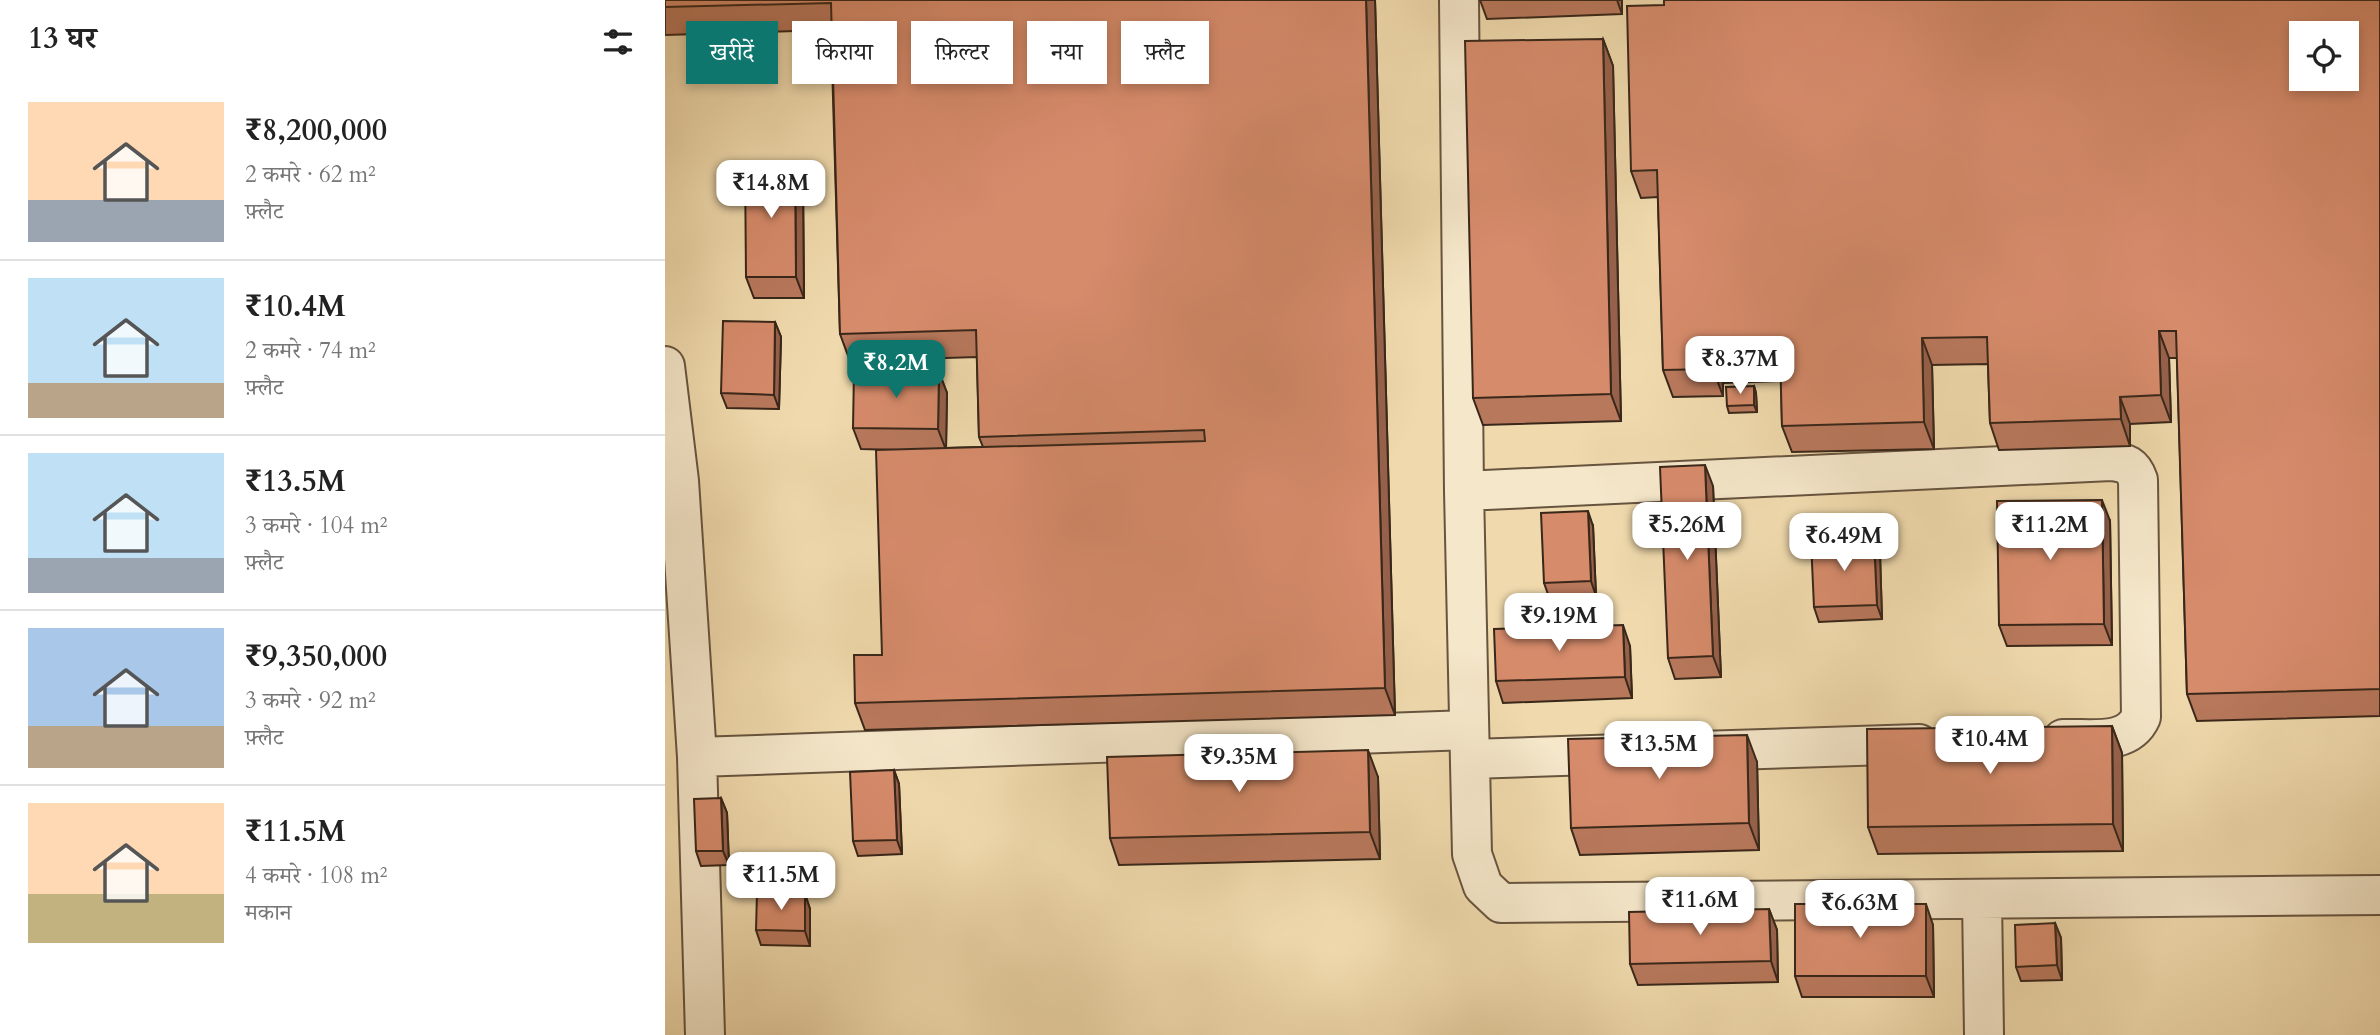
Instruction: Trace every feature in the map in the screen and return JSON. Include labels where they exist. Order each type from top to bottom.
[{"type":"lane","points":[[1459,0],[1469,744],[1472,854],[1483,886],[1501,903],[2380,895]]},
{"type":"lane","points":[[665,366],[680,481],[697,757],[705,1035]]},
{"type":"lane","points":[[1464,491],[2111,461],[2125,463],[2134,469],[2138,480],[2141,717],[2129,734],[2117,737],[2034,740]]},
{"type":"lane","points":[[697,757],[1469,744],[1952,743]]},
{"type":"lane","points":[[1982,900],[1984,1035]]},
{"type":"building","points":[[665,0],[1366,0],[1385,688],[855,703],[854,655],[882,655],[876,450],[1205,441],[1204,430],[979,437],[976,330],[840,334],[833,84],[897,84],[897,21],[831,21],[831,3],[665,7]]},
{"type":"building","points":[[1664,0],[2380,0],[2380,689],[2187,694],[2176,331],[2159,331],[2161,395],[2120,397],[2121,419],[1990,423],[1987,337],[1922,338],[1924,422],[1782,426],[1780,354],[1713,356],[1713,369],[1663,370],[1657,170],[1631,171],[1627,6],[1664,5]]},
{"type":"building","points":[[1603,39],[1611,394],[1473,398],[1465,41]]},
{"type":"building","points":[[745,162],[795,162],[796,277],[746,277]]},
{"type":"building","points":[[723,321],[775,322],[774,395],[721,393]]},
{"type":"building","points":[[854,371],[939,372],[938,429],[853,428]]},
{"type":"building","points":[[1754,386],[1754,405],[1727,406],[1726,387]]},
{"type":"building","points":[[1705,465],[1713,656],[1668,658],[1660,467]]},
{"type":"building","points":[[2102,500],[2104,624],[1999,625],[1997,501]]},
{"type":"building","points":[[1588,511],[1591,581],[1544,583],[1541,513]]},
{"type":"building","points":[[1874,539],[1877,605],[1814,607],[1811,541]]},
{"type":"building","points":[[1623,625],[1625,677],[1496,681],[1494,629]]},
{"type":"building","points":[[2112,726],[2113,824],[1868,827],[1867,729]]},
{"type":"building","points":[[1747,735],[1749,823],[1571,828],[1568,739]]},
{"type":"building","points":[[1368,750],[1370,832],[1110,838],[1107,757]]},
{"type":"building","points":[[894,770],[897,840],[853,841],[850,772]]},
{"type":"building","points":[[721,798],[723,851],[696,851],[694,799]]},
{"type":"building","points":[[757,893],[805,894],[805,931],[756,930]]},
{"type":"building","points":[[1795,904],[1926,904],[1926,976],[1795,976]]},
{"type":"building","points":[[1769,909],[1771,961],[1630,964],[1629,912]]},
{"type":"building","points":[[2055,923],[2057,965],[2016,967],[2015,925]]}]
